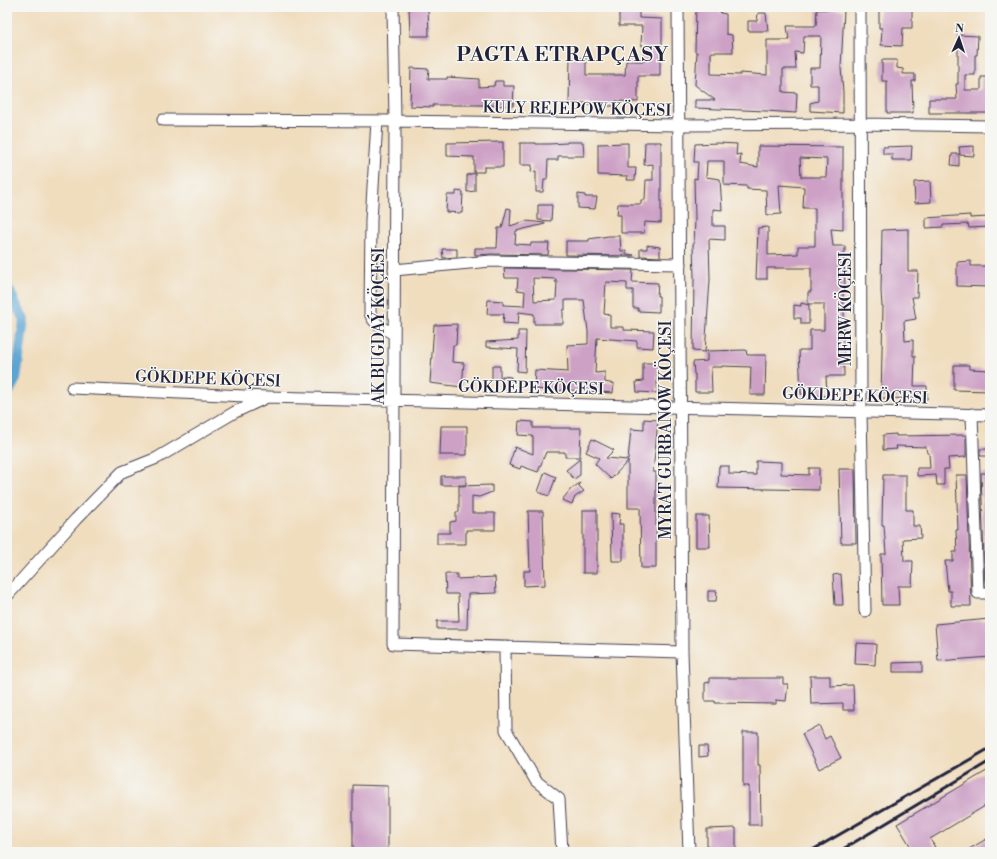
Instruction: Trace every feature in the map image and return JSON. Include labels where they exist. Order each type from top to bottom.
[{"type":"street","name":"AK BUGDAÝ KÖÇESI","points":[[393,7],[395,121],[393,644],[505,647]]},
{"type":"street","name":"MYRAT GURBANOW KÖÇESI","points":[[678,7],[682,652],[689,852]]},
{"type":"street","name":"MERW KÖÇESI","points":[[860,7],[861,412],[865,611]]},
{"type":"street","name":"KULY REJEPOW KÖÇESI","points":[[163,120],[395,121],[679,125],[860,124],[990,126]]},
{"type":"street","points":[[377,121],[371,220],[370,313],[372,320],[378,326],[394,334]]},
{"type":"street","points":[[394,270],[491,261],[680,264]]},
{"type":"street","name":"GÖKDEPE KÖÇESI","points":[[72,388],[267,397],[681,406],[990,415]]},
{"type":"street","points":[[7,596],[76,519],[122,472],[157,458],[235,412],[267,397]]},
{"type":"street","points":[[972,414],[978,593],[990,593]]},
{"type":"street","points":[[562,852],[559,799],[536,781],[506,730],[505,647],[682,652]]},
{"type":"building","points":[[409,7],[428,7],[429,36],[410,36]]},
{"type":"building","points":[[619,7],[639,7],[639,18],[662,19],[660,76],[638,76],[638,102],[616,101],[616,106],[590,106],[590,103],[569,103],[570,58],[586,58],[586,75],[625,75],[626,61],[644,61],[643,45],[641,45],[642,26],[619,26]]},
{"type":"building","points":[[696,7],[717,7],[717,10],[721,10],[720,13],[726,14],[726,34],[732,35],[733,52],[711,52],[711,74],[740,75],[740,73],[767,75],[767,40],[789,40],[787,26],[816,26],[817,9],[844,10],[841,68],[843,113],[810,111],[810,103],[818,101],[818,85],[810,85],[810,68],[820,68],[821,36],[804,36],[803,53],[795,52],[796,69],[783,69],[783,92],[797,93],[796,113],[695,108],[695,100],[715,100],[695,85],[697,52],[695,52]]},
{"type":"building","points":[[879,7],[912,7],[912,28],[903,28],[902,46],[881,45],[882,28],[879,28]]},
{"type":"building","points":[[758,13],[766,13],[768,31],[748,31],[748,21],[757,21]]},
{"type":"building","points":[[958,35],[978,36],[977,55],[975,55],[975,75],[965,75],[965,90],[981,90],[981,77],[990,77],[990,113],[929,113],[929,99],[957,99],[956,84],[958,84]]},
{"type":"building","points":[[882,60],[897,60],[897,68],[903,69],[903,74],[915,74],[915,81],[912,81],[913,113],[887,113],[887,81],[882,81]]},
{"type":"building","points":[[411,68],[429,69],[428,79],[447,79],[447,77],[479,79],[479,87],[494,86],[495,81],[503,81],[503,86],[514,86],[513,106],[410,106]]},
{"type":"building","points":[[503,142],[503,167],[484,167],[484,172],[474,172],[474,157],[447,156],[447,143]]},
{"type":"building","points":[[583,142],[584,156],[558,156],[558,160],[548,160],[547,180],[544,180],[543,192],[536,192],[536,171],[531,172],[532,165],[520,165],[520,143],[549,144]]},
{"type":"building","points":[[645,142],[661,142],[661,223],[645,222],[644,233],[621,233],[621,215],[617,215],[618,204],[641,204],[641,200],[645,200],[646,180],[653,180],[653,164],[644,165]]},
{"type":"building","points":[[628,143],[628,168],[636,168],[635,180],[627,180],[628,176],[598,175],[598,144]]},
{"type":"building","points":[[695,144],[737,144],[736,155],[741,154],[740,164],[758,167],[758,146],[843,147],[843,230],[831,229],[833,246],[845,246],[845,287],[843,287],[844,376],[826,376],[827,396],[801,394],[799,350],[810,350],[810,330],[824,330],[824,304],[808,304],[808,292],[811,292],[811,268],[767,268],[767,279],[756,279],[758,228],[768,227],[768,255],[798,254],[798,246],[815,246],[815,208],[803,208],[804,187],[779,185],[781,214],[767,215],[766,190],[747,189],[747,186],[724,185],[724,161],[707,161],[706,177],[720,179],[722,210],[713,209],[713,226],[725,226],[725,240],[709,239],[710,280],[705,352],[693,351],[693,244],[695,219],[694,178],[697,179],[698,162],[694,162]],"holes":[[[800,158],[827,159],[826,177],[801,177]]]},
{"type":"building","points":[[912,146],[911,160],[892,160],[892,154],[883,154],[883,147]]},
{"type":"building","points":[[974,146],[974,156],[960,155],[959,147]]},
{"type":"building","points":[[952,154],[959,154],[959,166],[951,165]]},
{"type":"building","points":[[475,173],[475,191],[467,192],[467,175]]},
{"type":"building","points":[[930,181],[931,202],[915,203],[914,182]]},
{"type":"building","points":[[456,191],[463,192],[462,213],[446,212],[447,195],[456,195]]},
{"type":"building","points":[[578,194],[585,195],[585,197],[597,197],[595,209],[578,208]]},
{"type":"building","points":[[538,205],[552,205],[551,221],[538,220]]},
{"type":"building","points":[[507,208],[511,209],[510,226],[526,221],[545,223],[516,231],[515,244],[531,245],[531,243],[549,243],[548,255],[475,255],[475,248],[497,248],[498,228],[502,228]]},
{"type":"building","points":[[970,215],[970,218],[989,217],[989,227],[969,228],[968,224],[943,225],[943,227],[926,228],[926,218]]},
{"type":"building","points":[[908,229],[908,271],[918,271],[917,297],[912,297],[916,319],[904,321],[905,341],[913,340],[913,356],[915,356],[914,386],[927,386],[927,399],[881,398],[883,306],[881,291],[882,230]]},
{"type":"building","points":[[620,236],[621,251],[626,251],[626,254],[634,255],[566,255],[566,241],[589,241],[589,239]]},
{"type":"building","points":[[647,245],[660,247],[660,257],[640,256],[640,249],[647,249]]},
{"type":"building","points":[[442,249],[457,249],[457,257],[443,258]]},
{"type":"building","points":[[971,261],[971,266],[990,266],[990,287],[957,286],[957,262]]},
{"type":"building","points":[[504,268],[633,270],[632,282],[658,283],[657,296],[659,296],[659,312],[638,311],[638,308],[633,308],[633,290],[627,290],[627,283],[606,282],[604,314],[610,315],[610,327],[624,327],[624,330],[654,331],[653,348],[637,347],[637,341],[597,338],[595,373],[605,372],[605,382],[614,384],[613,393],[534,389],[535,370],[568,372],[567,345],[588,344],[584,300],[565,300],[563,324],[534,324],[534,314],[519,312],[518,324],[503,323],[504,314],[487,314],[488,300],[503,301],[503,305],[524,306],[525,291],[517,290],[518,278],[505,278]],"holes":[[[533,278],[556,279],[556,300],[534,301]]]},
{"type":"building","points":[[801,303],[809,305],[809,324],[801,324],[801,318],[794,318],[794,305],[801,306]]},
{"type":"building","points":[[457,324],[456,345],[453,345],[452,362],[464,363],[462,387],[430,383],[434,325]]},
{"type":"building","points":[[518,331],[526,331],[525,372],[517,371],[518,349],[486,347],[486,342],[518,340]]},
{"type":"building","points":[[746,350],[747,355],[766,355],[765,395],[750,395],[751,367],[711,367],[712,392],[695,392],[693,362],[707,361],[707,351]]},
{"type":"building","points":[[643,363],[657,363],[657,393],[637,392],[636,382],[643,381]]},
{"type":"building","points":[[954,365],[969,365],[969,369],[990,370],[990,391],[954,390]]},
{"type":"building","points":[[492,366],[500,366],[500,379],[492,379]]},
{"type":"building","points":[[502,376],[511,377],[511,389],[501,389]]},
{"type":"building","points":[[644,419],[658,420],[653,472],[656,472],[656,568],[641,568],[640,508],[628,508],[628,461],[611,479],[595,464],[599,458],[586,452],[592,439],[614,450],[606,458],[628,460],[631,429],[644,430]]},
{"type":"building","points":[[519,421],[533,422],[533,428],[581,428],[580,457],[565,457],[565,452],[546,452],[538,472],[521,466],[520,469],[509,465],[515,447],[533,454],[533,436],[518,435]]},
{"type":"building","points":[[441,426],[467,426],[467,455],[440,455]]},
{"type":"building","points":[[896,434],[896,436],[966,435],[966,457],[948,458],[949,469],[944,469],[944,485],[937,485],[936,475],[917,476],[917,468],[930,468],[929,453],[927,453],[926,447],[896,446],[897,449],[883,450],[883,435]]},
{"type":"building","points":[[980,449],[990,449],[990,456],[980,456]]},
{"type":"building","points":[[580,459],[580,475],[574,479],[566,470]]},
{"type":"building","points":[[756,461],[781,462],[781,474],[809,475],[809,468],[819,468],[819,490],[718,488],[719,466],[729,466],[729,474],[756,475]]},
{"type":"building","points":[[839,469],[855,469],[856,543],[841,543]]},
{"type":"building","points":[[545,472],[556,477],[549,496],[538,492]]},
{"type":"building","points":[[981,473],[990,473],[990,586],[985,586]]},
{"type":"building","points":[[883,475],[906,475],[906,510],[913,510],[913,526],[920,526],[921,538],[903,539],[904,561],[913,561],[912,586],[898,586],[899,605],[882,605],[881,554],[886,554],[884,525],[882,525]]},
{"type":"building","points":[[956,475],[967,475],[971,606],[951,606],[951,591],[948,591],[945,561],[953,561],[953,552],[957,552],[956,530],[958,530]]},
{"type":"building","points":[[441,476],[466,476],[466,485],[441,485]]},
{"type":"building","points":[[580,483],[579,486],[584,491],[575,497],[572,504],[562,500],[571,489]]},
{"type":"building","points":[[492,485],[492,492],[479,497],[472,496],[472,513],[495,513],[495,530],[466,530],[466,544],[437,544],[437,533],[450,533],[450,522],[456,521],[456,512],[459,512],[459,486]]},
{"type":"building","points":[[583,510],[597,510],[597,573],[583,573]]},
{"type":"building","points":[[528,511],[543,511],[545,585],[524,586],[524,571],[530,571]]},
{"type":"building","points":[[611,513],[620,514],[619,524],[623,524],[623,561],[612,561]]},
{"type":"building","points":[[696,516],[709,516],[710,547],[696,547]]},
{"type":"building","points":[[445,574],[457,574],[457,579],[495,577],[496,593],[468,594],[467,629],[437,629],[437,621],[459,621],[458,594],[446,594]]},
{"type":"building","points":[[841,574],[843,605],[835,605],[833,575]]},
{"type":"building","points":[[708,591],[717,591],[716,601],[708,601]]},
{"type":"building","points":[[990,619],[990,657],[938,661],[935,624]]},
{"type":"building","points":[[856,643],[876,644],[875,665],[855,664]]},
{"type":"building","points":[[922,662],[922,672],[893,672],[893,663]]},
{"type":"building","points":[[810,676],[830,676],[830,686],[853,685],[854,710],[843,710],[843,703],[811,704]]},
{"type":"building","points":[[710,678],[783,678],[783,684],[788,684],[786,701],[776,700],[776,704],[715,703],[715,701],[705,701],[705,683],[710,682]]},
{"type":"building","points":[[819,725],[825,739],[830,736],[841,758],[819,769],[802,734]]},
{"type":"building","points":[[743,732],[758,732],[761,825],[749,825],[749,786],[743,786]]},
{"type":"building","points":[[699,746],[707,746],[708,756],[699,757]]},
{"type":"building","points":[[990,769],[990,803],[930,839],[935,847],[926,852],[914,852],[897,824]]},
{"type":"building","points":[[353,785],[388,786],[388,852],[353,852]]},
{"type":"building","points":[[736,828],[736,852],[707,852],[707,829]]},
{"type":"building","points":[[990,837],[990,852],[964,852]]},
{"type":"waterway","points":[[7,286],[24,320],[16,379],[7,395]]},
{"type":"railway","points":[[809,852],[990,748]]},
{"type":"railway","points":[[838,852],[990,761]]},
{"type":"district","name":"PAGTA ETRAPÇASY","points":[[563,54]]}]
